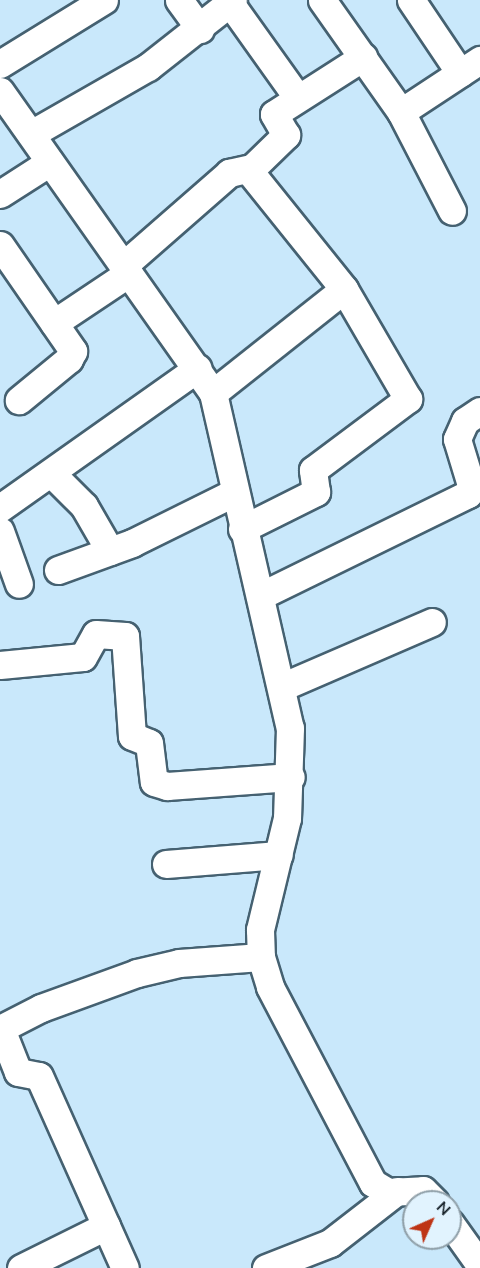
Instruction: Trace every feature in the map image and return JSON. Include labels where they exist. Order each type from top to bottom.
[{"type":"street","points":[[0,64],[104,0]]},
{"type":"street","points":[[179,0],[200,29]]},
{"type":"street","points":[[322,0],[401,112],[452,211]]},
{"type":"street","points":[[401,112],[470,67],[411,0]]},
{"type":"street","points":[[31,134],[148,67],[200,29],[231,1],[297,97]]},
{"type":"street","points":[[54,323],[127,269],[229,173],[251,168],[284,139],[274,114],[297,97],[363,57]]},
{"type":"street","points":[[0,91],[198,368],[213,393],[233,493],[284,686],[291,777],[279,855],[260,930],[261,957],[270,987],[373,1184],[388,1192],[402,1191]]},
{"type":"street","points":[[0,194],[51,162]]},
{"type":"street","points":[[242,530],[316,492],[313,470],[408,399],[344,289],[250,174],[251,168]]},
{"type":"street","points":[[0,245],[54,323],[72,355],[19,400]]},
{"type":"street","points":[[213,393],[344,289]]},
{"type":"street","points":[[0,508],[52,474],[198,368]]},
{"type":"street","points":[[260,596],[468,494],[471,485],[457,439],[465,421],[480,411]]},
{"type":"street","points":[[52,474],[84,506],[110,551]]},
{"type":"street","points":[[58,570],[110,551],[233,493]]},
{"type":"street","points":[[0,531],[19,584]]},
{"type":"street","points":[[284,686],[432,622]]},
{"type":"street","points":[[0,665],[83,657],[96,634],[125,636],[132,736],[149,743],[154,782],[166,786],[291,777]]},
{"type":"street","points":[[166,864],[279,855]]},
{"type":"street","points":[[125,1268],[39,1076],[9,1077],[1,1029],[41,1008],[137,973],[178,963],[261,957]]},
{"type":"street","points":[[266,1268],[330,1243],[397,1191]]},
{"type":"street","points":[[21,1268],[106,1226]]},
{"type":"street","points":[[465,1233],[480,1265]]}]
